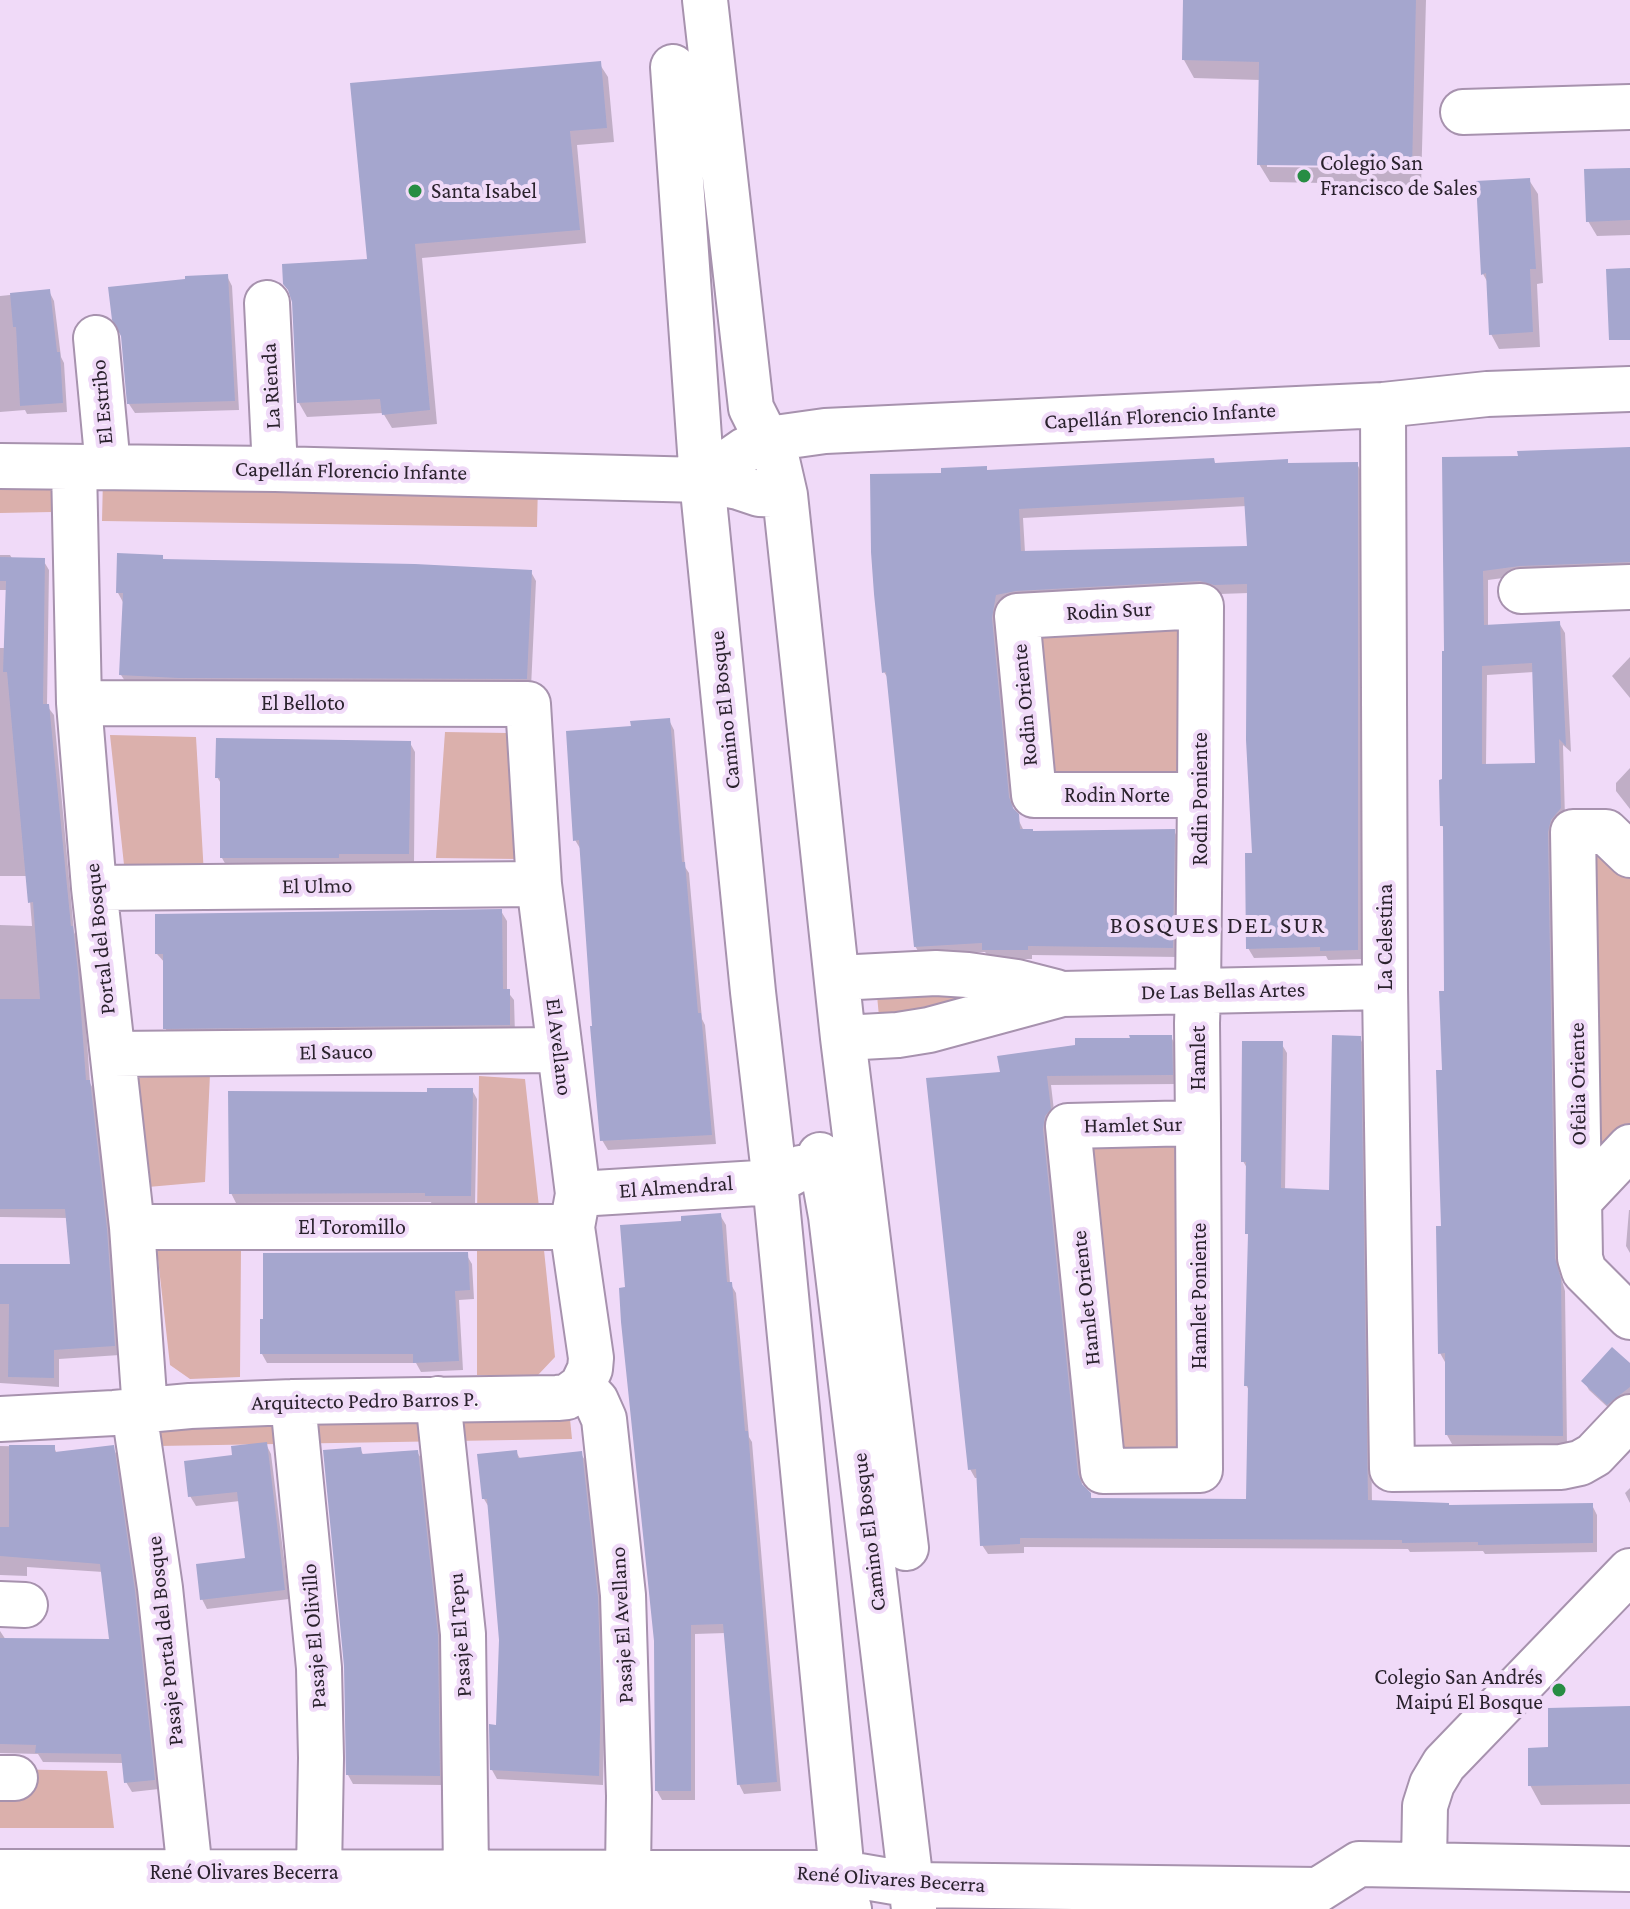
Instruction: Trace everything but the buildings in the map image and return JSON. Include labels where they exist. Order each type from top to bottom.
[{"type":"street","name":"Camino El Bosque","points":[[705,0],[751,408],[777,460],[785,495],[843,1038],[906,1548]]},
{"type":"street","name":"Camino El Bosque","points":[[673,67],[702,480],[846,1891]]},
{"type":"street","points":[[1463,112],[1630,107]]},
{"type":"street","name":"Camino El Bosque","points":[[685,237],[722,159]]},
{"type":"street","name":"La Rienda","points":[[267,303],[275,469]]},
{"type":"street","name":"El Estribo","points":[[91,467],[96,338]]},
{"type":"street","name":"Capellán Florencio Infante","points":[[702,480],[745,450],[768,439],[825,431],[1383,405],[1487,394],[1630,389]]},
{"type":"street","name":"La Celestina","points":[[1383,405],[1385,987],[1392,1469],[1561,1467],[1580,1463],[1594,1455],[1630,1417]]},
{"type":"street","name":"Capellán Florencio Infante","points":[[0,466],[275,469],[702,480],[729,484],[759,494],[785,495]]},
{"type":"street","name":"Portal del Bosque","points":[[91,467],[79,703],[94,888],[132,1227],[139,1411]]},
{"type":"street","points":[[1521,591],[1623,594]]},
{"type":"street","name":"Rodin Sur","points":[[1017,616],[1201,606]]},
{"type":"street","name":"Rodin Poniente","points":[[1198,993],[1201,606]]},
{"type":"street","name":"Rodin Oriente","points":[[1017,616],[1034,795]]},
{"type":"street","name":"El Belloto","points":[[79,703],[528,704]]},
{"type":"street","name":"El Avellano","points":[[528,704],[539,884],[560,1050],[591,1358],[588,1377],[582,1386]]},
{"type":"street","name":"Rodin Norte","points":[[1034,795],[1200,795]]},
{"type":"street","name":"Ofelia Oriente","points":[[1630,855],[1606,832],[1573,832],[1581,1199],[1579,1248],[1584,1271],[1630,1317]]},
{"type":"street","name":"El Ulmo","points":[[94,888],[539,884]]},
{"type":"street","name":"De Las Bellas Artes","points":[[837,978],[936,973],[968,975],[1017,982],[1062,994]]},
{"type":"street","name":"De Las Bellas Artes","points":[[843,1038],[929,1030],[1062,994],[1385,987]]},
{"type":"street","name":"Hamlet","points":[[1198,993],[1198,1123]]},
{"type":"street","name":"Camino El Bosque","points":[[843,1038],[828,1047],[822,1063],[824,1132],[820,1155],[831,1216],[913,1897]]},
{"type":"street","name":"El Sauco","points":[[113,1054],[560,1050]]},
{"type":"street","name":"Hamlet Sur","points":[[1068,1126],[1198,1123]]},
{"type":"street","name":"Hamlet Poniente","points":[[1103,1471],[1200,1470],[1198,1123]]},
{"type":"street","name":"Hamlet Oriente","points":[[1068,1126],[1103,1471]]},
{"type":"street","points":[[1581,1199],[1630,1147]]},
{"type":"street","points":[[775,1182],[820,1155]]},
{"type":"street","name":"El Almendral","points":[[575,1211],[775,1182]]},
{"type":"street","name":"El Toromillo","points":[[132,1227],[575,1211]]},
{"type":"street","name":"Arquitecto Pedro Barros P.","points":[[0,1419],[293,1402],[557,1398],[567,1397],[582,1386]]},
{"type":"street","name":"Pasaje El Avellano","points":[[582,1386],[596,1401],[604,1419],[623,1595],[629,1781],[628,1873]]},
{"type":"street","name":"Pasaje El Tepu","points":[[438,1399],[463,1634],[466,1872]]},
{"type":"street","name":"Pasaje El Olivillo","points":[[293,1402],[319,1668],[319,1872]]},
{"type":"street","name":"Pasaje Portal del Bosque","points":[[139,1411],[190,1872]]},
{"type":"street","points":[[1424,1864],[1425,1806],[1432,1784],[1444,1764],[1630,1571]]},
{"type":"street","name":"René Olivares Becerra","points":[[0,1872],[628,1873],[913,1897],[1318,1890],[1359,1864],[1630,1869]]},
{"type":"street","name":"René Olivares Becerra","points":[[0,1909],[835,1905],[846,1891]]},
{"type":"shaded area","points":[[51,474],[52,512],[0,513],[0,475]]},
{"type":"shaded area","points":[[103,478],[538,484],[537,527],[102,521]]},
{"type":"shaded area","points":[[1180,623],[1188,771],[1041,779],[1032,631]]},
{"type":"shaded area","points":[[445,732],[508,733],[518,859],[436,858]]},
{"type":"shaded area","points":[[110,735],[196,737],[204,875],[125,874]]},
{"type":"shaded area","points":[[1593,836],[1630,865],[1630,1124],[1595,1160]]},
{"type":"shaded area","points":[[876,985],[1020,991],[880,1027]]},
{"type":"shaded area","points":[[210,1074],[205,1182],[148,1187],[130,1078]]},
{"type":"shaded area","points":[[479,1076],[525,1079],[540,1216],[477,1215]]},
{"type":"shaded area","points":[[1184,1134],[1184,1454],[1116,1455],[1088,1135]]},
{"type":"shaded area","points":[[241,1249],[240,1377],[190,1379],[170,1365],[157,1250]]},
{"type":"shaded area","points":[[477,1249],[544,1250],[555,1357],[538,1375],[477,1375]]},
{"type":"shaded area","points":[[570,1419],[572,1439],[158,1446],[153,1427]]},
{"type":"shaded area","points":[[0,1769],[107,1771],[114,1828],[0,1828]]},
{"type":"place","name":"Colegio San Francisco de Sales","points":[[1304,176]]},
{"type":"place","name":"Santa Isabel","points":[[415,191]]},
{"type":"place","name":"Colegio San Andrés Maipú El Bosque","points":[[1559,1690]]},
{"type":"district","name":"BOSQUES DEL SUR","points":[[1218,926]]}]
